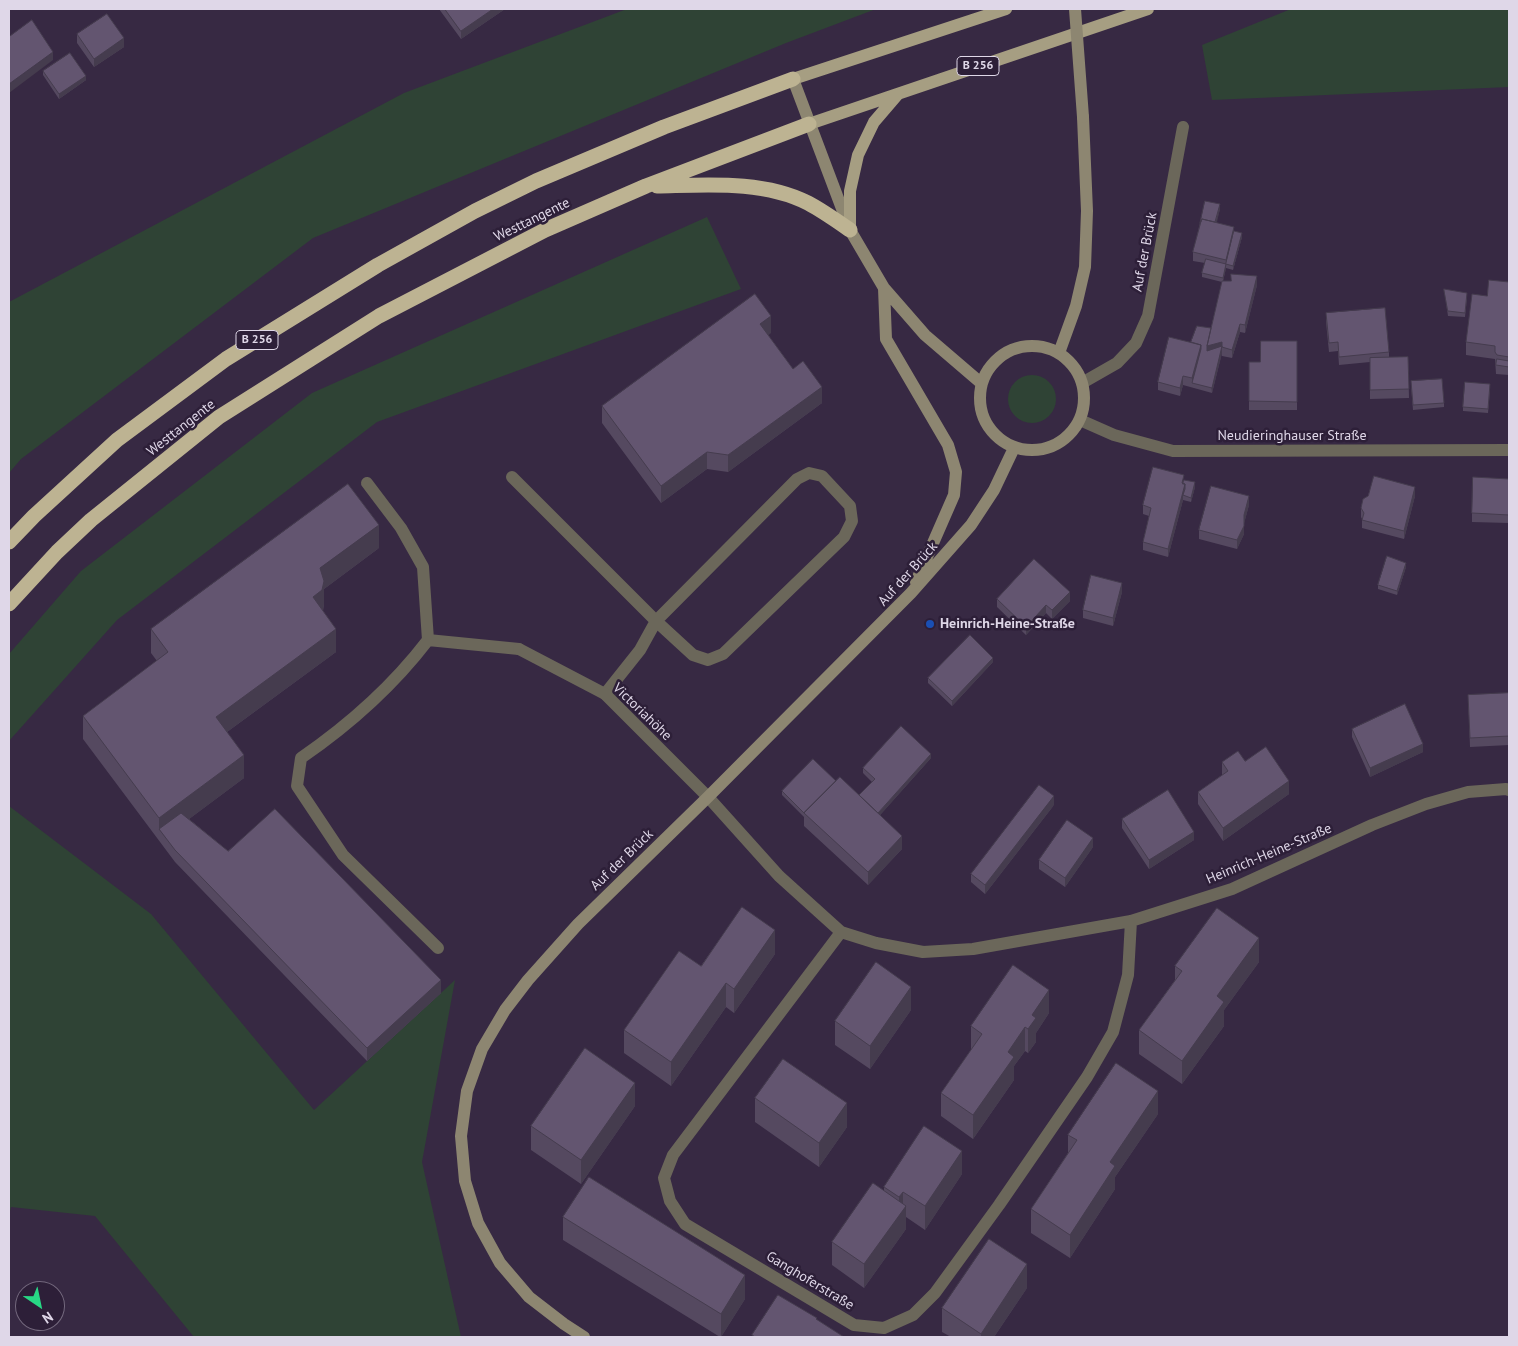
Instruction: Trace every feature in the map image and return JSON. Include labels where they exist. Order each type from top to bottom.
[{"type":"highway","name":"Westtangente","points":[[9,542],[34,516],[118,440],[226,359],[378,265],[475,211],[536,181],[664,127],[793,79]]},
{"type":"highway","name":"Westtangente","points":[[9,604],[57,552],[91,520],[219,417],[379,316],[544,230],[646,186],[809,124]]},
{"type":"highway","name":"B 256","points":[[646,186],[710,185],[768,189],[808,203],[850,230]]},
{"type":"main road","name":"Westtangente","points":[[793,79],[1006,9]]},
{"type":"main road","points":[[1059,353],[1076,306],[1085,267],[1087,211],[1083,117],[1075,9]]},
{"type":"main road","name":"Westtangente","points":[[809,124],[1148,9]]},
{"type":"main road","name":"B 256","points":[[793,79],[850,230],[884,288],[925,334],[981,383]]},
{"type":"main road","points":[[850,230],[850,191],[858,155],[874,122],[898,94]]},
{"type":"main road","name":"B 256","points":[[884,288],[886,339],[948,445],[956,472],[954,495],[911,594]]},
{"type":"main road","points":[[1022,346],[1041,346],[1059,353],[1069,361],[1077,371],[1082,383],[1084,404],[1080,420],[1065,438],[1049,447],[1032,451],[1014,448],[997,438],[984,422],[979,403],[981,383],[990,366],[1004,353],[1022,346]]},
{"type":"main road","name":"Auf der Brück","points":[[584,1337],[529,1297],[500,1263],[478,1224],[465,1181],[461,1136],[467,1092],[482,1049],[505,1010],[528,980],[578,924],[911,594],[971,525],[994,490],[1014,448]]},
{"type":"street","name":"Auf der Brück","points":[[1082,383],[1117,363],[1136,343],[1148,316],[1183,127]]},
{"type":"street","name":"Neudieringhauser Straße","points":[[1080,420],[1114,435],[1173,451],[1509,450]]},
{"type":"street","points":[[512,477],[656,621],[693,655],[708,660],[723,654],[844,537],[852,521],[850,506],[822,476],[809,473],[797,479],[656,621],[640,650],[605,694]]},
{"type":"street","points":[[367,483],[401,528],[423,567],[428,640],[408,666],[369,706],[301,758],[296,786],[343,855],[438,948]]},
{"type":"street","name":"Victoriahöhe","points":[[428,640],[519,649],[605,694],[708,797]]},
{"type":"street","name":"Heinrich-Heine-Straße","points":[[708,797],[779,876],[841,932],[876,943],[923,952],[973,949],[1131,921],[1232,889],[1372,825],[1426,804],[1468,792],[1509,790]]},
{"type":"street","name":"Ganghoferstraße","points":[[841,932],[672,1155],[664,1178],[670,1201],[685,1224],[854,1325],[884,1328],[912,1315],[935,1292],[999,1205],[1087,1077],[1113,1032],[1128,975],[1131,921]]},
{"type":"green space","points":[[627,9],[876,9],[786,43],[313,238],[21,459],[9,473],[9,302],[404,93]]},
{"type":"green space","points":[[1291,9],[1509,9],[1509,87],[1212,100],[1202,45]]},
{"type":"green space","points":[[707,217],[741,289],[377,422],[117,620],[9,741],[9,654],[81,571],[312,393]]},
{"type":"green space","points":[[1032,375],[1041,377],[1049,382],[1054,390],[1056,399],[1054,408],[1049,416],[1041,421],[1032,423],[1023,421],[1015,416],[1010,408],[1008,399],[1010,390],[1015,382],[1023,377]]},
{"type":"green space","points":[[9,806],[151,914],[314,1110],[455,980],[422,1162],[461,1337],[194,1337],[95,1216],[11,1207],[9,1215]]},
{"type":"building","points":[[445,9],[493,9],[461,31]]},
{"type":"building","points":[[107,14],[124,38],[94,59],[77,34]]},
{"type":"building","points":[[32,20],[53,52],[9,84],[9,37]]},
{"type":"building","points":[[70,53],[86,76],[59,94],[43,71]]},
{"type":"building","points":[[1205,201],[1220,204],[1215,222],[1202,219],[1200,223]]},
{"type":"building","points":[[1202,219],[1234,227],[1226,260],[1193,252]]},
{"type":"building","points":[[1234,231],[1242,233],[1233,266],[1226,264]]},
{"type":"building","points":[[1206,259],[1226,264],[1223,278],[1202,273]]},
{"type":"building","points":[[1231,274],[1257,276],[1245,325],[1240,324],[1232,350],[1222,347],[1222,342],[1207,346],[1222,281],[1231,281]]},
{"type":"building","points":[[1489,280],[1509,282],[1509,357],[1497,355],[1495,346],[1466,342],[1472,294],[1487,296]]},
{"type":"building","points":[[1444,289],[1467,293],[1465,313],[1448,311]]},
{"type":"building","points":[[755,294],[771,316],[760,324],[793,369],[803,361],[822,387],[728,455],[707,452],[661,486],[602,406]]},
{"type":"building","points":[[1385,308],[1389,352],[1339,357],[1338,342],[1329,343],[1326,313]]},
{"type":"building","points":[[1197,326],[1211,328],[1207,351],[1222,346],[1212,388],[1192,383],[1201,349],[1201,345],[1191,342]]},
{"type":"building","points":[[1169,337],[1201,345],[1192,378],[1183,376],[1180,388],[1158,382]]},
{"type":"building","points":[[1261,341],[1297,341],[1297,402],[1249,401],[1249,362],[1260,362]]},
{"type":"building","points":[[1408,357],[1409,389],[1370,390],[1370,358]]},
{"type":"building","points":[[1497,359],[1509,361],[1509,367],[1496,365]]},
{"type":"building","points":[[1442,379],[1444,403],[1413,405],[1411,381]]},
{"type":"building","points":[[1465,382],[1490,384],[1488,409],[1463,407]]},
{"type":"building","points":[[1153,467],[1184,475],[1182,483],[1185,484],[1168,549],[1143,542],[1151,508],[1143,505]]},
{"type":"building","points":[[1374,476],[1415,487],[1404,531],[1362,520],[1364,513],[1361,508],[1363,499],[1368,496]]},
{"type":"building","points":[[1473,477],[1509,479],[1509,515],[1472,513]]},
{"type":"building","points":[[1184,480],[1195,482],[1191,498],[1183,495],[1185,489]]},
{"type":"building","points":[[348,484],[379,525],[320,568],[324,581],[322,590],[313,597],[336,629],[216,717],[244,755],[159,818],[83,716],[168,652],[151,629]]},
{"type":"building","points":[[1211,486],[1249,496],[1244,515],[1244,526],[1237,540],[1199,530]]},
{"type":"building","points":[[1387,556],[1406,563],[1397,591],[1378,585]]},
{"type":"building","points":[[1034,559],[1070,592],[1052,610],[1046,605],[1026,627],[997,599]]},
{"type":"building","points":[[1091,575],[1122,583],[1113,618],[1083,610]]},
{"type":"building","points":[[970,635],[993,658],[952,701],[928,678]]},
{"type":"building","points":[[1509,693],[1509,736],[1470,738],[1468,695]]},
{"type":"building","points":[[1405,704],[1423,744],[1370,768],[1352,729]]},
{"type":"building","points":[[901,726],[931,754],[878,813],[859,795],[875,779],[863,768]]},
{"type":"building","points":[[1266,747],[1289,781],[1223,828],[1198,792],[1228,771],[1222,762],[1238,751],[1245,761]]},
{"type":"building","points":[[813,759],[836,781],[804,813],[782,791]]},
{"type":"building","points":[[840,777],[902,836],[868,872],[804,813]]},
{"type":"building","points":[[1039,785],[1054,796],[985,885],[971,874]]},
{"type":"building","points":[[1168,790],[1194,832],[1149,860],[1122,819]]},
{"type":"building","points":[[275,809],[441,980],[367,1048],[175,850],[159,829],[181,813],[228,851]]},
{"type":"building","points":[[1067,820],[1093,838],[1065,878],[1039,860]]},
{"type":"building","points":[[742,907],[775,930],[734,989],[726,983],[671,1062],[624,1030],[679,951],[701,966]]},
{"type":"building","points":[[1217,908],[1259,938],[1217,996],[1224,1002],[1182,1061],[1139,1030],[1182,971],[1175,966]]},
{"type":"building","points":[[876,962],[911,987],[870,1046],[835,1021]]},
{"type":"building","points":[[1013,965],[1049,990],[1032,1015],[1036,1018],[1028,1029],[1025,1027],[1008,1052],[1014,1057],[973,1115],[941,1093],[982,1034],[971,1026]]},
{"type":"building","points":[[585,1048],[635,1083],[581,1160],[531,1126]]},
{"type":"building","points":[[783,1059],[847,1103],[819,1143],[755,1098]]},
{"type":"building","points":[[1116,1063],[1158,1091],[1110,1162],[1115,1166],[1070,1235],[1031,1209],[1077,1140],[1068,1135]]},
{"type":"building","points":[[924,1126],[962,1151],[925,1206],[903,1192],[899,1197],[884,1187]]},
{"type":"building","points":[[589,1177],[745,1275],[721,1314],[563,1217]]},
{"type":"building","points":[[873,1183],[906,1206],[864,1264],[832,1242]]},
{"type":"building","points":[[989,1239],[1027,1264],[981,1334],[942,1308]]},
{"type":"building","points":[[778,1295],[817,1318],[844,1337],[755,1337],[752,1335]]},
{"type":"place","name":"Heinrich-Heine-Straße","points":[[930,624]]}]
